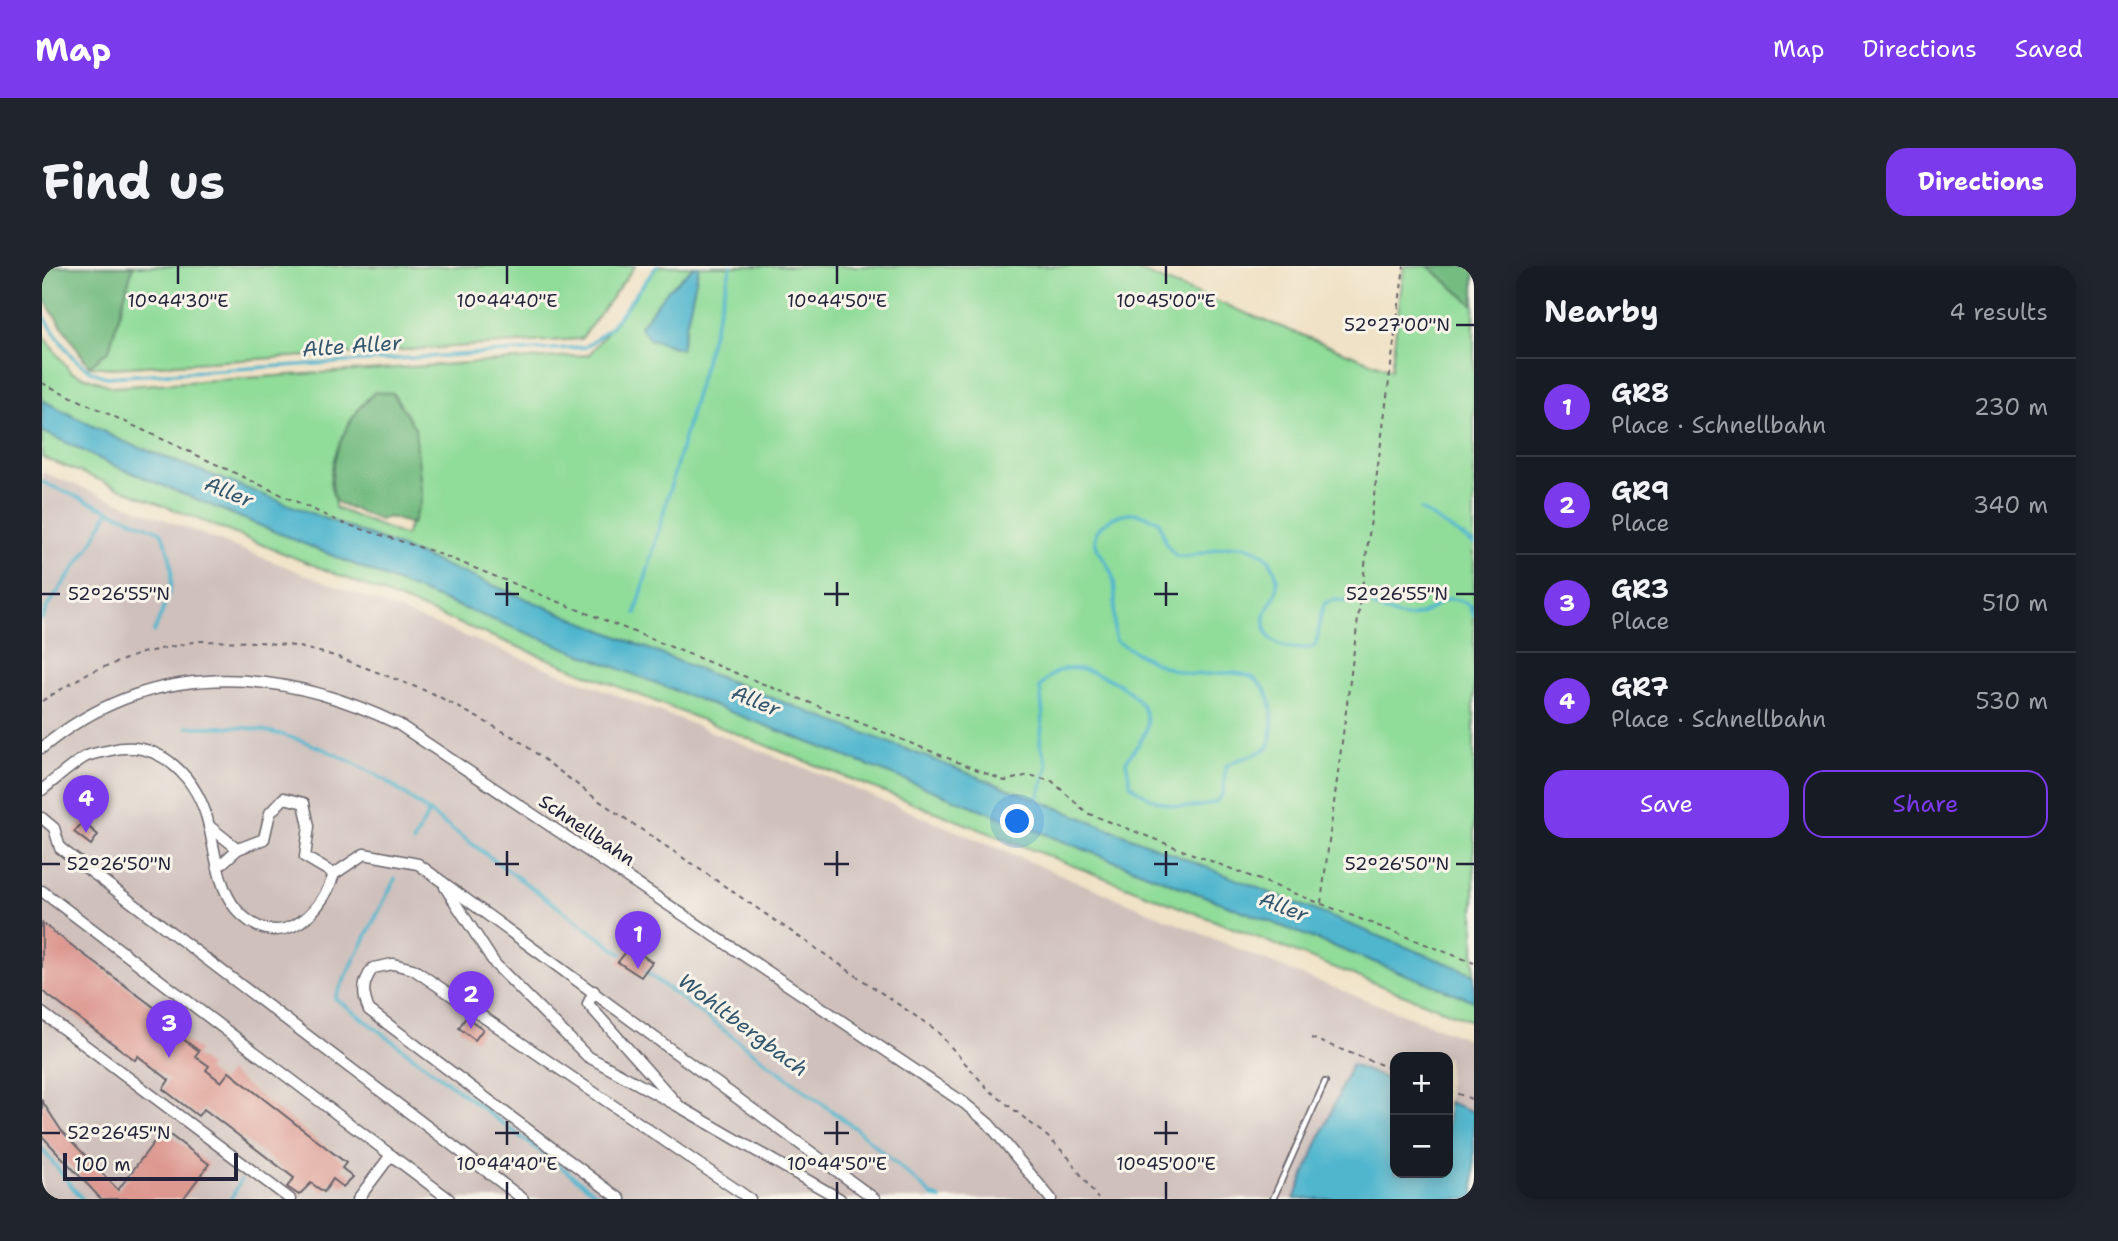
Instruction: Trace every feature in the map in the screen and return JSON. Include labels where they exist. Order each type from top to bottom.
[{"type":"street","name":"Schnellbahn","points":[[42,748],[58,735],[123,699],[167,685],[196,681],[276,683],[320,692],[360,706],[398,724],[964,1103],[989,1124],[1051,1199]]},
{"type":"street","points":[[42,790],[87,755],[130,745],[156,752],[181,771],[205,806],[219,866],[236,908],[262,927],[282,929],[299,924],[317,911],[327,896],[334,874],[364,854],[418,864],[875,1199]]},
{"type":"street","points":[[219,866],[238,849],[264,839],[270,813],[284,799],[304,803],[309,826],[305,858],[334,874]]},
{"type":"street","points":[[42,818],[54,828],[60,848],[523,1199]]},
{"type":"street","points":[[209,826],[238,849]]},
{"type":"street","points":[[440,879],[495,964],[587,1056],[840,1199]]},
{"type":"street","points":[[42,891],[449,1199]]},
{"type":"street","points":[[620,1199],[369,1010],[364,998],[364,981],[373,968],[393,964],[413,969],[750,1199]]},
{"type":"street","points":[[594,991],[588,1004],[680,1107]]},
{"type":"street","points":[[42,1013],[290,1199]]},
{"type":"street","points":[[358,1199],[391,1155]]},
{"type":"street","points":[[860,1188],[860,1199]]},
{"type":"lane","points":[[1273,1199],[1325,1082]]},
{"type":"path","points":[[1321,904],[1404,266]]},
{"type":"path","points":[[42,383],[342,523],[432,551],[1005,781],[1028,775],[1052,781],[1087,813],[1474,963]]},
{"type":"path","points":[[42,701],[88,673],[142,653],[198,642],[259,642],[295,646],[335,656],[434,694],[517,740],[595,798],[936,1030],[988,1089],[1062,1151],[1098,1199]]},
{"type":"path","points":[[1311,1038],[1390,1068]]},
{"type":"path","points":[[1453,1092],[1474,1100]]},
{"type":"shaded area","points":[[42,472],[810,770],[1296,973],[1474,1041],[1474,1199],[42,1199]]},
{"type":"green space","points":[[42,266],[133,266],[109,350],[89,366],[42,297]]},
{"type":"green space","points":[[133,266],[635,266],[581,339],[112,368],[89,366],[109,350]]},
{"type":"green space","points":[[658,266],[1126,266],[1391,370],[1404,266],[1428,266],[1474,305],[1474,1022],[820,767],[42,457],[42,335],[71,372],[113,387],[589,355]],"holes":[[[375,392],[422,498],[405,536],[335,508],[330,481],[339,444],[358,410]]]},
{"type":"green space","points":[[1428,266],[1474,266],[1474,305]]},
{"type":"green space","points":[[375,392],[393,393],[415,428],[422,498],[412,524],[388,517],[380,520],[335,502],[333,472],[340,442],[355,415]]},
{"type":"water","points":[[694,266],[699,266],[681,349],[649,339],[640,326],[667,291]]},
{"type":"water","name":"Aller","points":[[42,400],[120,440],[402,548],[695,668],[1038,800],[1474,974],[1474,1001],[401,584],[106,462],[42,431]]},
{"type":"water","points":[[1351,1065],[1390,1080],[1390,1178],[1453,1178],[1453,1104],[1474,1112],[1474,1199],[1294,1199]]},
{"type":"building","points":[[83,822],[98,835],[91,845],[74,832]]},
{"type":"building","points":[[42,923],[167,1017],[162,1023],[199,1051],[195,1056],[209,1066],[206,1070],[221,1082],[229,1072],[346,1163],[342,1168],[353,1177],[343,1187],[333,1179],[324,1192],[311,1183],[299,1195],[287,1187],[294,1178],[204,1109],[198,1116],[163,1089],[169,1080],[138,1056],[135,1060],[42,991]]},
{"type":"building","points":[[630,947],[652,962],[641,977],[618,962]]},
{"type":"building","points":[[466,1017],[483,1029],[475,1040],[459,1028]]},
{"type":"building","points":[[42,1101],[61,1130],[118,1190],[163,1130],[209,1164],[183,1199],[101,1199],[42,1136]]},
{"type":"waterway","name":"Alte Aller","points":[[42,313],[68,352],[85,367],[106,377],[586,347],[611,327],[657,266]]},
{"type":"waterway","points":[[636,613],[731,266]]},
{"type":"waterway","name":"Wohltbergbach","points":[[42,482],[161,532],[171,560],[172,572],[169,594],[154,632]]},
{"type":"waterway","points":[[1421,510],[1474,544]]},
{"type":"waterway","points":[[42,619],[47,607],[89,548],[109,511]]},
{"type":"waterway","points":[[1037,803],[1048,766],[1040,743],[1043,717],[1040,687],[1054,673],[1065,669],[1077,669],[1104,677],[1130,692],[1139,702],[1145,713],[1146,730],[1126,762],[1131,785],[1160,802],[1182,807],[1216,802],[1223,793],[1226,766],[1269,747],[1272,710],[1265,689],[1257,681],[1247,675],[1233,673],[1180,672],[1151,661],[1116,641],[1114,582],[1096,544],[1098,531],[1107,521],[1127,513],[1159,521],[1166,544],[1176,556],[1196,555],[1234,546],[1244,546],[1260,552],[1270,561],[1276,573],[1276,593],[1265,617],[1265,627],[1268,635],[1280,645],[1314,647],[1325,603],[1334,600],[1352,602]]},
{"type":"waterway","points":[[1373,606],[1410,617],[1452,599],[1470,605],[1474,615]]},
{"type":"waterway","name":"Wohltbergbach","points":[[187,727],[248,728],[284,735],[319,747],[369,771],[626,957]]},
{"type":"waterway","points":[[413,843],[429,812]]},
{"type":"waterway","points":[[395,879],[335,998],[604,1199]]},
{"type":"waterway","name":"Wohltbergbach","points":[[643,970],[855,1128],[933,1196],[941,1199]]},
{"type":"waterway","points":[[42,1149],[82,1199]]},
{"type":"waterway","points":[[231,1199],[241,1180]]},
{"type":"place","name":"GR7","points":[[86,833]]},
{"type":"place","name":"GR8","points":[[638,969]]},
{"type":"place","name":"GR9","points":[[471,1029]]},
{"type":"place","name":"GR3","points":[[169,1058]]}]
